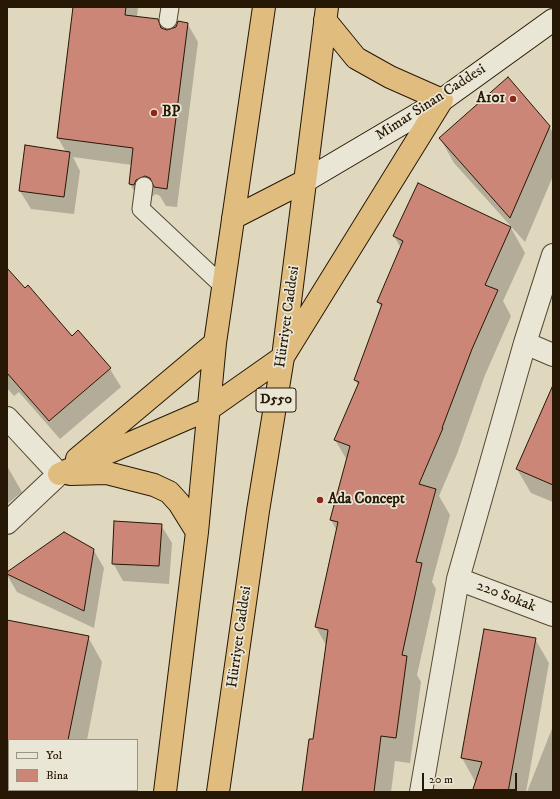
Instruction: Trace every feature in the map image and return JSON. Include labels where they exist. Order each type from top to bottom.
[{"type":"highway","points":[[165,792],[197,532],[214,343],[264,7]]},
{"type":"highway","points":[[59,474],[208,409],[283,357],[442,100],[390,78],[356,58],[326,14]]},
{"type":"highway","name":"Hürriyet Caddesi","points":[[218,792],[258,511],[283,357],[326,14]]},
{"type":"highway","points":[[233,218],[305,181]]},
{"type":"highway","points":[[59,474],[214,343]]},
{"type":"highway","points":[[59,474],[107,473],[154,485],[169,492],[179,503],[197,532]]},
{"type":"street","name":"Mimar Sinan Caddesi","points":[[305,181],[442,100],[553,20]]},
{"type":"street","points":[[421,792],[458,579],[525,343],[553,254]]},
{"type":"street","points":[[525,343],[553,355]]},
{"type":"street","points":[[7,418],[59,474],[7,523]]},
{"type":"street","name":"220 Sokak","points":[[458,579],[553,615]]},
{"type":"lane","points":[[144,186],[141,209],[223,286]]},
{"type":"building","points":[[73,7],[126,7],[125,15],[158,19],[161,28],[167,30],[176,27],[178,21],[188,23],[167,189],[154,187],[150,178],[145,176],[136,180],[134,185],[129,184],[133,148],[57,138]]},
{"type":"building","points":[[508,77],[550,126],[510,218],[439,138]]},
{"type":"building","points":[[25,145],[70,152],[64,197],[19,191]]},
{"type":"building","points":[[418,183],[511,227],[485,285],[498,290],[472,349],[443,428],[419,484],[436,489],[416,562],[422,563],[402,655],[407,656],[396,738],[381,736],[374,792],[302,792],[309,739],[313,739],[328,630],[315,627],[338,522],[330,520],[350,446],[334,440],[359,382],[354,380],[382,304],[377,302],[403,241],[393,236]]},
{"type":"building","points":[[7,268],[25,288],[28,285],[72,336],[78,330],[111,368],[49,421],[7,373]]},
{"type":"building","points":[[553,385],[553,485],[516,469]]},
{"type":"building","points":[[114,521],[162,524],[159,566],[112,564]]},
{"type":"building","points":[[64,532],[94,549],[84,611],[7,574],[7,572]]},
{"type":"building","points":[[7,620],[89,636],[68,739],[7,740]]},
{"type":"building","points":[[484,629],[536,638],[508,792],[472,792],[482,762],[461,758]]},
{"type":"place","name":"A101","points":[[513,99]]},
{"type":"place","name":"BP","points":[[154,113]]},
{"type":"place","name":"Ada Concept","points":[[320,500]]}]
